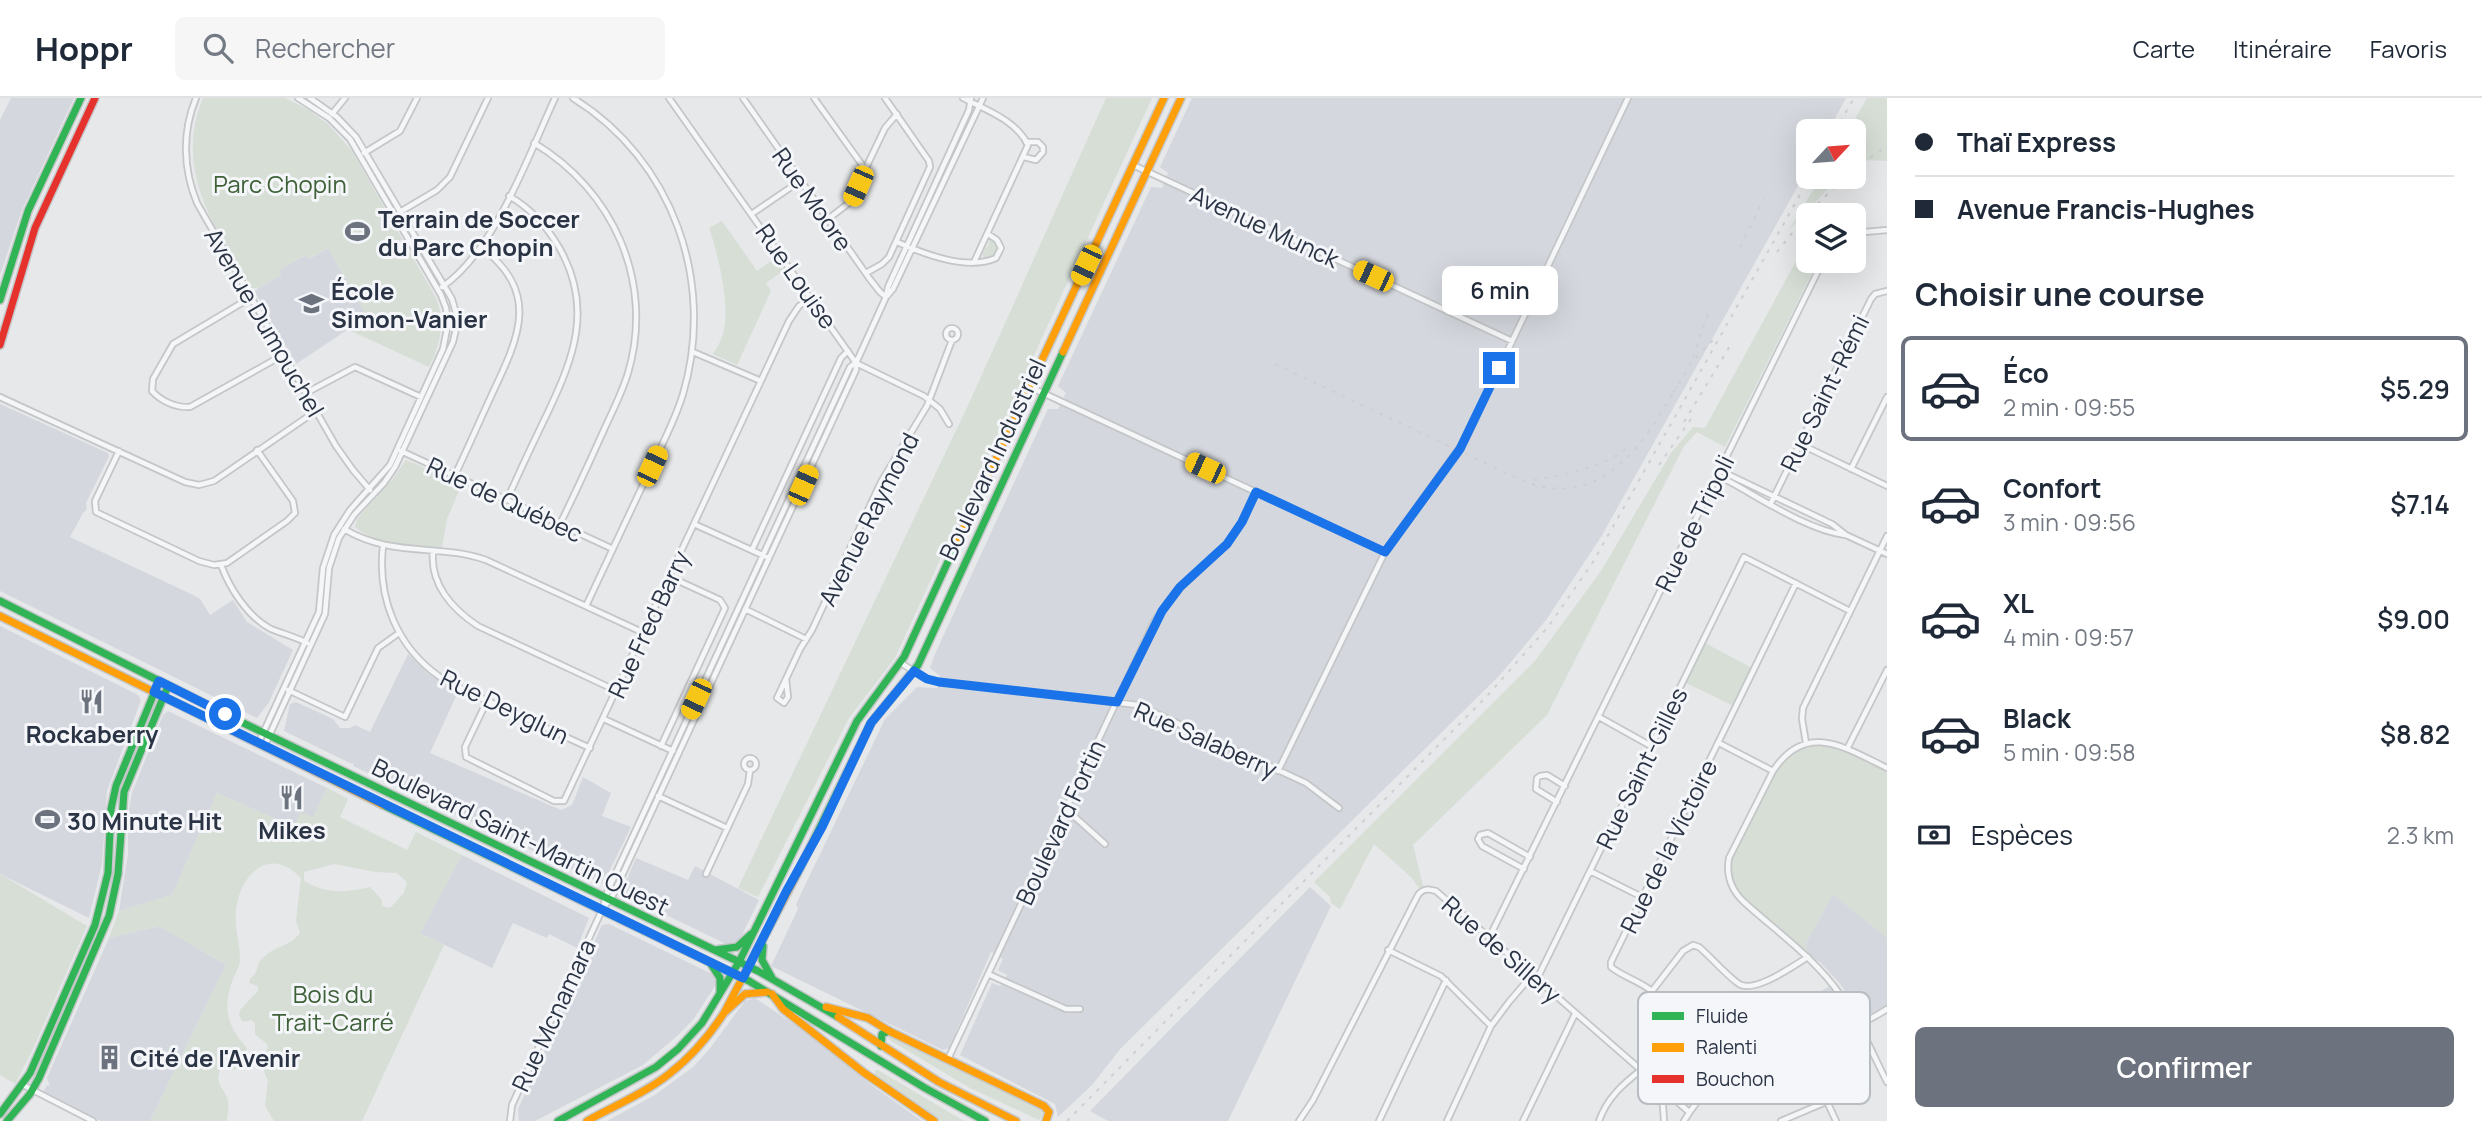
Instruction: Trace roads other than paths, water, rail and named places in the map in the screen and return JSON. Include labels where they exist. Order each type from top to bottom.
[{"type":"street","points":[[0,300],[28,211],[81,98]]},
{"type":"street","points":[[0,345],[34,228],[95,98]]},
{"type":"street","name":"Avenue Dumouchel","points":[[196,98],[188,121],[186,162],[192,190],[201,212],[348,464],[372,491]]},
{"type":"street","points":[[298,98],[331,115]]},
{"type":"street","points":[[310,98],[352,133],[438,290],[447,313],[448,333],[441,354],[400,450]]},
{"type":"street","points":[[331,115],[345,98]]},
{"type":"street","points":[[363,154],[400,131],[417,98]]},
{"type":"street","points":[[397,214],[437,190],[450,177],[488,98]]},
{"type":"street","points":[[438,290],[462,270],[481,247],[509,196],[555,98]]},
{"type":"street","points":[[573,98],[608,124],[648,168],[670,206],[685,246],[692,276],[695,308],[693,352],[679,407],[586,606]]},
{"type":"street","name":"Rue Louise","points":[[669,98],[856,363]]},
{"type":"street","name":"Rue Moore","points":[[743,98],[866,273],[886,297]]},
{"type":"street","points":[[814,98],[865,169]]},
{"type":"street","points":[[866,273],[887,259],[930,165],[885,98]]},
{"type":"street","points":[[963,98],[1004,120],[1028,147],[975,260]]},
{"type":"street","points":[[886,297],[893,289],[983,98]]},
{"type":"street","name":"Boulevard Industriel","points":[[558,1121],[638,1079],[667,1059],[694,1033],[719,997],[814,812],[857,721],[901,663],[1164,98]]},
{"type":"street","name":"Boulevard Industriel","points":[[724,1013],[822,827],[871,723],[914,671],[1181,98]]},
{"type":"street","points":[[1278,771],[1385,552],[1463,443],[1628,98]]},
{"type":"street","points":[[607,899],[653,794],[745,609],[856,370],[856,363],[888,287],[969,110],[971,100]]},
{"type":"street","points":[[828,219],[848,205],[885,128],[897,114]]},
{"type":"street","points":[[1024,157],[1036,160],[1043,152],[1040,143],[1032,140],[1026,142]]},
{"type":"street","points":[[534,143],[578,176],[606,212],[626,253],[636,304],[634,349],[625,381],[560,524]]},
{"type":"street","name":"Avenue Munck","points":[[1133,165],[1512,341]]},
{"type":"street","points":[[752,213],[800,181]]},
{"type":"street","points":[[507,500],[569,366],[578,324],[575,289],[562,252],[539,221],[509,196]]},
{"type":"street","points":[[261,746],[308,643],[319,612],[325,557],[342,528],[400,450],[457,330],[457,309],[397,214]]},
{"type":"street","points":[[1866,232],[1887,230]]},
{"type":"street","points":[[896,242],[948,260],[969,262],[991,260],[999,254],[1000,243],[988,234]]},
{"type":"street","points":[[454,475],[514,347],[519,327],[518,302],[512,283],[501,265],[481,247]]},
{"type":"street","name":"Rue de Tripoli","points":[[1489,938],[1817,273]]},
{"type":"street","name":"Rue Saint-Rémi","points":[[1770,505],[1871,299],[1875,294],[1887,291]]},
{"type":"street","name":"Rue Fred Barry","points":[[487,701],[465,747],[466,757],[561,802],[566,798],[604,719],[791,317],[799,306],[811,297]]},
{"type":"street","points":[[250,298],[173,344],[153,379],[152,391],[158,397],[179,407],[190,407],[283,355]]},
{"type":"street","name":"Avenue Raymond","points":[[786,679],[789,693],[784,704],[777,698],[786,679],[806,639],[812,630],[881,482],[927,406],[953,340]]},
{"type":"street","points":[[752,551],[841,358],[848,351]]},
{"type":"street","points":[[693,352],[761,382]]},
{"type":"street","points":[[856,363],[929,399],[940,409],[949,424]]},
{"type":"street","points":[[607,899],[659,796],[675,752],[763,555],[850,367],[856,363]]},
{"type":"street","points":[[306,393],[348,369],[357,367],[421,398]]},
{"type":"street","points":[[1030,387],[1385,552]]},
{"type":"street","points":[[0,397],[187,483],[199,485],[214,481],[316,411]]},
{"type":"street","points":[[1852,469],[1887,397]]},
{"type":"street","points":[[1800,444],[1887,486]]},
{"type":"street","points":[[119,452],[95,501],[96,512],[199,561],[221,565],[287,521],[295,511],[293,501],[257,450]]},
{"type":"street","name":"Rue de Québec","points":[[400,450],[613,550]]},
{"type":"street","points":[[1718,472],[1832,524],[1846,535],[1887,554]]},
{"type":"street","points":[[1718,472],[1770,505],[1828,533],[1846,535]]},
{"type":"street","name":"Boulevard Fortin","points":[[948,1059],[1162,611],[1180,587],[1227,544],[1242,522],[1256,492]]},
{"type":"street","points":[[694,524],[769,558]]},
{"type":"street","points":[[342,528],[383,547],[466,555],[486,560],[644,633]]},
{"type":"street","points":[[1806,743],[1803,708],[1887,536]]},
{"type":"street","name":"Rue Deyglun","points":[[383,547],[385,596],[399,633],[414,653],[434,672],[487,701],[590,748]]},
{"type":"street","points":[[433,552],[434,570],[441,588],[465,617],[617,691]]},
{"type":"street","name":"Rue Saint-Gilles","points":[[1447,1121],[1491,1026],[1509,1002],[1534,977],[1590,871],[1744,557],[1796,583]]},
{"type":"street","points":[[221,565],[253,616],[271,629],[308,643]]},
{"type":"street","points":[[661,746],[724,611],[720,600],[670,577]]},
{"type":"street","points":[[1796,583],[1850,611]]},
{"type":"street","name":"Rue de la Victoire","points":[[1652,991],[1611,967],[1611,962],[1796,583]]},
{"type":"street","name":"Boulevard Saint-Martin Ouest","points":[[0,601],[266,734],[774,979],[947,1087],[1016,1121]]},
{"type":"street","points":[[745,609],[806,639]]},
{"type":"street","name":"Boulevard Saint-Martin Ouest","points":[[0,616],[261,746],[743,978],[817,1018],[935,1095],[985,1121]]},
{"type":"street","points":[[286,690],[345,717],[378,648],[399,633]]},
{"type":"street","name":"Rue Salaberry","points":[[901,663],[927,679],[939,682],[1138,705],[1311,787],[1339,808]]},
{"type":"street","points":[[1847,749],[1887,670]]},
{"type":"street","points":[[0,1114],[23,1085],[99,915],[108,873],[111,810],[116,786],[159,681]]},
{"type":"street","points":[[7,1121],[32,1090],[107,921],[118,874],[124,792],[168,686]]},
{"type":"street","points":[[1599,718],[1651,746]]},
{"type":"street","points":[[604,719],[675,752]]},
{"type":"street","points":[[1839,992],[1808,957],[1740,899],[1732,887],[1727,870],[1729,858],[1773,771],[1781,758],[1794,748],[1823,741],[1887,768]]},
{"type":"street","points":[[1718,743],[1773,771]]},
{"type":"street","points":[[706,874],[748,784],[750,770]]},
{"type":"street","points":[[1557,802],[1536,789],[1537,778],[1547,775],[1565,786]]},
{"type":"street","points":[[653,794],[727,828]]},
{"type":"street","points":[[1066,809],[1105,844]]},
{"type":"street","points":[[814,812],[814,826],[822,827]]},
{"type":"street","points":[[1524,869],[1482,846],[1478,839],[1480,835],[1488,833],[1530,857]]},
{"type":"street","points":[[1590,871],[1642,897]]},
{"type":"street","name":"Rue de Sillery","points":[[1299,1121],[1313,1100],[1418,895],[1421,891],[1430,889],[1436,891],[1638,1067]]},
{"type":"street","name":"Rue Mcnamara","points":[[510,1121],[512,1105],[607,899]]},
{"type":"street","points":[[714,950],[737,947],[755,930]]},
{"type":"street","points":[[764,939],[762,960],[774,979]]},
{"type":"street","points":[[1652,991],[1683,951],[1693,945],[1699,947],[1741,985],[1751,987],[1808,957]]},
{"type":"street","points":[[1388,950],[1446,980],[1491,1026]]},
{"type":"street","points":[[709,962],[721,979],[719,997]]},
{"type":"street","points":[[988,974],[1067,1009],[1080,1009]]},
{"type":"street","points":[[1379,1121],[1446,980]]},
{"type":"street","points":[[587,1121],[651,1087],[672,1072],[701,1045],[724,1013],[745,994],[770,992],[783,1009],[863,1072],[934,1121]]},
{"type":"street","points":[[821,1006],[853,1013],[884,1026],[889,1031],[1045,1107],[1049,1114],[1046,1121]]},
{"type":"street","points":[[1870,1018],[1887,1009]]},
{"type":"street","points":[[1523,1121],[1575,1014]]},
{"type":"street","points":[[881,1046],[881,1036],[889,1031]]},
{"type":"street","points":[[1870,1048],[1887,1081]]},
{"type":"street","points":[[871,1076],[870,1069],[877,1058]]},
{"type":"street","points":[[1599,1121],[1602,1111],[1622,1084],[1638,1072]]},
{"type":"street","points":[[23,1085],[93,1121]]},
{"type":"street","name":"Rue de Sillery","points":[[1680,1104],[1689,1112]]},
{"type":"street","points":[[1684,1121],[1696,1104]]},
{"type":"street","points":[[1781,1121],[1821,1104]]},
{"type":"street","points":[[1827,1104],[1836,1121]]},
{"type":"railway","points":[[1842,119],[1854,98]]},
{"type":"railway","points":[[1866,161],[1887,146]]},
{"type":"railway","points":[[1067,1121],[1487,696],[1548,627],[1593,562],[1803,189]]},
{"type":"railway","points":[[1777,252],[1808,213],[1833,189]]},
{"type":"railway","points":[[1740,247],[1764,199]]},
{"type":"railway","points":[[1693,357],[1709,311]]},
{"type":"railway","points":[[1673,393],[1691,363],[1713,340]]},
{"type":"railway","points":[[1684,422],[1733,341]]},
{"type":"railway","points":[[1275,364],[1521,480],[1549,488],[1574,488],[1596,480],[1616,468],[1650,430],[1677,386]]},
{"type":"railway","points":[[1659,465],[1693,416]]},
{"type":"railway","points":[[1534,480],[1594,466],[1626,449]]},
{"type":"place","name":"Terrain de Soccer du Parc Chopin","points":[[358,232]]},
{"type":"place","name":"École Simon-Vanier","points":[[311,304]]},
{"type":"place","name":"Rockaberry","points":[[92,702]]},
{"type":"place","name":"Mikes","points":[[292,798]]},
{"type":"place","name":"30 Minute Hit","points":[[47,820]]},
{"type":"place","name":"Cité de l'Avenir","points":[[110,1057]]},
{"type":"park label","name":"Parc Chopin","points":[[280,183]]},
{"type":"park label","name":"Bois du Trait-Carré","points":[[333,1007]]}]
